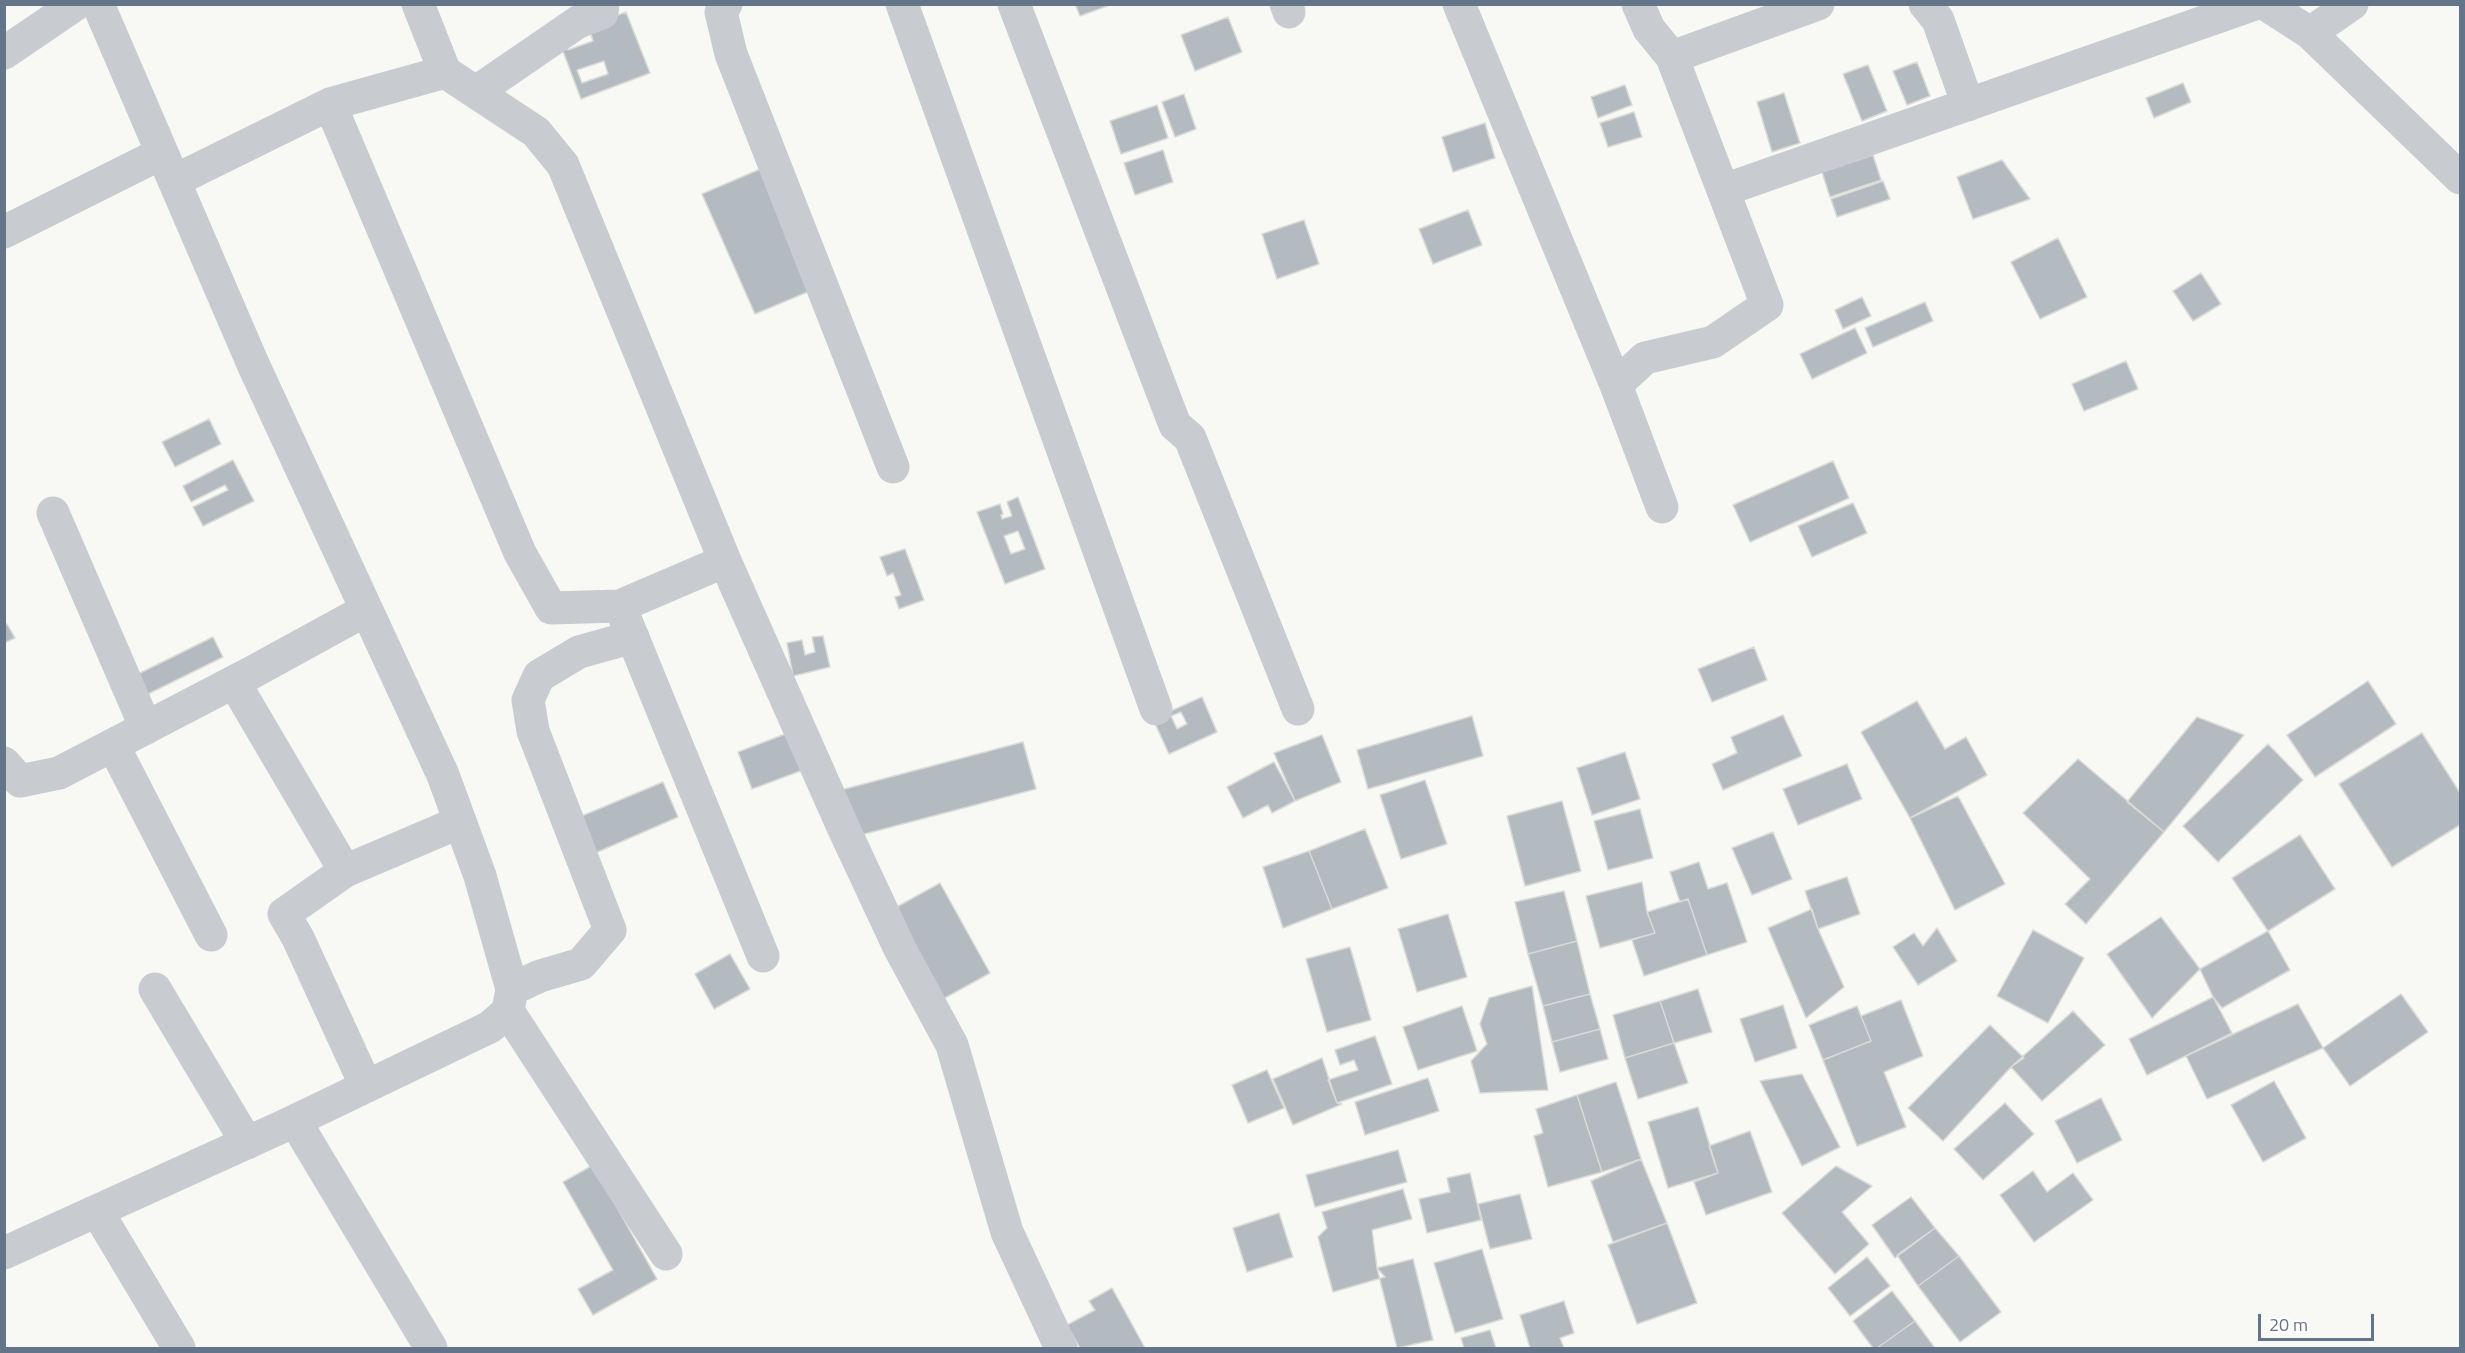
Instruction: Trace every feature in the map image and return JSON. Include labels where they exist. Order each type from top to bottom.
[{"type":"street","points":[[4,53],[76,4]]},
{"type":"street","points":[[98,4],[253,364],[443,775],[480,876],[510,1000],[666,1254]]},
{"type":"street","points":[[418,4],[445,72],[537,132],[563,165],[725,561],[843,827],[900,949],[951,1045],[1006,1232],[1060,1348]]},
{"type":"street","points":[[476,92],[578,22],[602,14],[603,4]]},
{"type":"street","points":[[726,4],[721,12],[731,54],[893,467]]},
{"type":"street","points":[[902,4],[1156,709]]},
{"type":"street","points":[[1014,4],[1175,425],[1190,438],[1298,709]]},
{"type":"street","points":[[1459,4],[1616,385],[1662,507]]},
{"type":"street","points":[[1616,385],[1645,358],[1713,342],[1767,305],[1672,57],[1649,29],[1638,4]]},
{"type":"street","points":[[1672,57],[1818,4]]},
{"type":"street","points":[[1925,4],[1938,20],[1968,105]]},
{"type":"street","points":[[1724,190],[2254,4]]},
{"type":"street","points":[[2265,4],[2310,33],[2460,178]]},
{"type":"street","points":[[2310,33],[2352,4]]},
{"type":"street","points":[[4,232],[330,104],[445,72]]},
{"type":"street","points":[[330,104],[520,553],[552,608],[620,606],[725,561]]},
{"type":"street","points":[[53,513],[146,728]]},
{"type":"street","points":[[620,606],[763,956]]},
{"type":"street","points":[[4,763],[20,781],[59,773],[366,610]]},
{"type":"street","points":[[4,1254],[247,1143],[490,1027],[510,1000],[540,976],[582,964],[610,930],[533,731],[528,700],[539,676],[579,652],[633,637]]},
{"type":"street","points":[[234,682],[345,871]]},
{"type":"street","points":[[113,745],[212,934]]},
{"type":"street","points":[[366,1086],[298,938],[284,914],[345,871],[460,822]]},
{"type":"street","points":[[155,988],[247,1143]]},
{"type":"street","points":[[295,1120],[431,1348]]},
{"type":"street","points":[[97,1211],[179,1348]]},
{"type":"building","points":[[1075,4],[1113,4],[1080,16]]},
{"type":"building","points":[[626,12],[650,73],[581,99],[558,38]],"holes":[[[590,31],[593,41],[568,50],[564,40]],[[604,61],[608,74],[582,83],[577,70]]]},
{"type":"building","points":[[1228,17],[1242,52],[1195,71],[1181,35]]},
{"type":"building","points":[[1917,62],[1930,96],[1907,105],[1893,71]]},
{"type":"building","points":[[1868,65],[1887,111],[1862,121],[1843,74]]},
{"type":"building","points":[[2183,83],[2191,102],[2154,118],[2146,98]]},
{"type":"building","points":[[1625,85],[1632,105],[1598,118],[1591,97]]},
{"type":"building","points":[[1784,93],[1800,143],[1772,152],[1757,102]]},
{"type":"building","points":[[1184,94],[1196,129],[1175,137],[1162,102]]},
{"type":"building","points":[[1157,105],[1168,138],[1121,154],[1110,121]]},
{"type":"building","points":[[1634,112],[1642,137],[1608,147],[1600,123]]},
{"type":"building","points":[[1485,123],[1495,158],[1453,172],[1442,137]]},
{"type":"building","points":[[1163,150],[1173,182],[1135,195],[1124,163]]},
{"type":"building","points":[[1873,155],[1881,180],[1830,197],[1822,172]]},
{"type":"building","points":[[2002,160],[2030,199],[1973,219],[1957,177]]},
{"type":"building","points":[[765,167],[817,288],[755,314],[702,194]]},
{"type":"building","points":[[1883,181],[1890,199],[1837,217],[1831,199]]},
{"type":"building","points":[[1468,210],[1482,245],[1433,264],[1419,229]]},
{"type":"building","points":[[1304,220],[1319,264],[1277,279],[1262,234]]},
{"type":"building","points":[[2058,238],[2087,297],[2040,319],[2011,262]]},
{"type":"building","points":[[2201,273],[2221,304],[2193,321],[2173,291]]},
{"type":"building","points":[[1862,297],[1871,316],[1843,329],[1835,310]]},
{"type":"building","points":[[1925,302],[1933,321],[1873,347],[1865,328]]},
{"type":"building","points":[[1855,328],[1867,353],[1812,379],[1800,354]]},
{"type":"building","points":[[2126,361],[2138,389],[2084,411],[2072,384]]},
{"type":"building","points":[[209,419],[221,444],[175,467],[162,442]]},
{"type":"building","points":[[233,460],[254,501],[203,526],[193,507],[228,490],[225,485],[191,502],[183,486]]},
{"type":"building","points":[[1833,461],[1849,498],[1750,542],[1733,505]]},
{"type":"building","points":[[1018,497],[1045,569],[1005,584],[977,512],[1000,504],[1002,519],[1012,516],[1007,502]],"holes":[[[1018,531],[1025,549],[1011,554],[1004,536]]]},
{"type":"building","points":[[1853,503],[1867,533],[1812,557],[1798,526]]},
{"type":"building","points":[[905,549],[924,600],[899,609],[895,597],[901,595],[893,573],[887,576],[880,557]]},
{"type":"building","points":[[7,624],[15,638],[4,643],[4,625]]},
{"type":"building","points":[[823,636],[830,667],[793,676],[787,643],[802,640],[805,655],[815,652],[812,637]]},
{"type":"building","points":[[213,637],[223,657],[138,699],[128,679]]},
{"type":"building","points":[[1754,647],[1767,680],[1712,702],[1698,669]]},
{"type":"building","points":[[2368,681],[2396,724],[2315,777],[2287,735]]},
{"type":"building","points":[[1202,697],[1217,732],[1169,754],[1153,719]],"holes":[[[1181,712],[1187,724],[1177,729],[1171,716]]]},
{"type":"building","points":[[1917,701],[1945,749],[1966,737],[1987,775],[1910,818],[1861,732]]},
{"type":"building","points":[[1783,715],[1802,756],[1723,790],[1712,764],[1737,753],[1731,737]]},
{"type":"building","points":[[1472,716],[1483,756],[1368,789],[1357,750]]},
{"type":"building","points":[[2197,717],[2244,735],[2164,832],[2127,802]]},
{"type":"building","points":[[788,733],[803,770],[752,789],[738,752]]},
{"type":"building","points":[[2422,733],[2460,793],[2460,825],[2392,867],[2339,784]]},
{"type":"building","points":[[1322,735],[1341,782],[1295,801],[1274,753]]},
{"type":"building","points":[[1023,742],[1036,789],[853,837],[841,790]]},
{"type":"building","points":[[2268,744],[2303,780],[2218,862],[2183,826]]},
{"type":"building","points":[[1625,752],[1640,799],[1592,815],[1577,768]]},
{"type":"building","points":[[2078,759],[2164,832],[2086,924],[2065,904],[2090,879],[2023,813]]},
{"type":"building","points":[[1274,762],[1295,801],[1272,813],[1268,805],[1243,818],[1227,787]]},
{"type":"building","points":[[1847,764],[1862,799],[1798,825],[1783,789]]},
{"type":"building","points":[[1425,780],[1447,844],[1401,859],[1380,795]]},
{"type":"building","points":[[663,782],[678,817],[593,854],[577,818]]},
{"type":"building","points":[[1958,796],[2005,884],[1955,910],[1910,818]]},
{"type":"building","points":[[1562,801],[1581,871],[1525,886],[1507,816]]},
{"type":"building","points":[[1640,809],[1653,858],[1608,870],[1594,821]]},
{"type":"building","points":[[1365,829],[1388,888],[1332,909],[1309,851]]},
{"type":"building","points":[[1773,832],[1792,879],[1752,895],[1732,848]]},
{"type":"building","points":[[2300,835],[2335,889],[2268,931],[2232,878]]},
{"type":"building","points":[[1309,851],[1332,909],[1283,928],[1263,867]]},
{"type":"building","points":[[1699,862],[1708,889],[1727,883],[1747,942],[1707,955],[1688,899],[1680,902],[1670,872]]},
{"type":"building","points":[[1847,877],[1860,914],[1818,929],[1805,891]]},
{"type":"building","points":[[1642,882],[1647,912],[1655,933],[1600,948],[1586,896]]},
{"type":"building","points":[[940,883],[990,973],[943,999],[893,909]]},
{"type":"building","points":[[1564,891],[1577,941],[1528,954],[1515,902]]},
{"type":"building","points":[[1688,899],[1707,955],[1644,976],[1632,940],[1655,933],[1647,912]]},
{"type":"building","points":[[1812,909],[1818,929],[1844,987],[1806,1018],[1768,928]]},
{"type":"building","points":[[1448,914],[1467,977],[1417,992],[1398,929]]},
{"type":"building","points":[[2161,917],[2200,969],[2152,1018],[2107,954]]},
{"type":"building","points":[[1937,928],[1957,961],[1918,985],[1893,947],[1914,933],[1923,946]]},
{"type":"building","points":[[2033,930],[2084,958],[2048,1023],[1997,996]]},
{"type":"building","points":[[2268,931],[2290,970],[2222,1008],[2213,997],[2200,969]]},
{"type":"building","points":[[1577,941],[1590,994],[1543,1006],[1528,954]]},
{"type":"building","points":[[1350,947],[1371,1020],[1327,1032],[1306,959]]},
{"type":"building","points":[[730,954],[750,989],[714,1009],[695,974]]},
{"type":"building","points":[[1532,986],[1548,1090],[1480,1093],[1471,1061],[1487,1044],[1480,1024],[1489,998]]},
{"type":"building","points":[[1698,989],[1712,1032],[1674,1043],[1660,1001]]},
{"type":"building","points":[[1590,994],[1600,1029],[1552,1042],[1543,1006]]},
{"type":"building","points":[[2401,994],[2428,1032],[2350,1086],[2323,1048]]},
{"type":"building","points":[[2213,997],[2232,1033],[2147,1075],[2129,1039]]},
{"type":"building","points":[[1901,1000],[1923,1056],[1884,1072],[1906,1127],[1857,1146],[1823,1060],[1871,1041],[1861,1016]]},
{"type":"building","points":[[1660,1001],[1674,1043],[1625,1058],[1613,1015]]},
{"type":"building","points":[[2298,1004],[2323,1048],[2207,1099],[2186,1056]]},
{"type":"building","points":[[1783,1005],[1797,1048],[1755,1062],[1740,1019]]},
{"type":"building","points":[[1462,1006],[1477,1051],[1418,1070],[1403,1027]]},
{"type":"building","points":[[1857,1006],[1871,1041],[1823,1060],[1809,1025]]},
{"type":"building","points":[[2073,1011],[2105,1045],[2042,1101],[2011,1067]]},
{"type":"building","points":[[1990,1025],[2024,1058],[2011,1067],[1943,1141],[1908,1108]]},
{"type":"building","points":[[1600,1029],[1608,1059],[1560,1072],[1552,1042]]},
{"type":"building","points":[[1375,1036],[1392,1084],[1337,1103],[1328,1080],[1358,1070],[1354,1060],[1340,1065],[1335,1050]]},
{"type":"building","points":[[1674,1043],[1688,1083],[1638,1099],[1625,1058]]},
{"type":"building","points":[[1322,1058],[1337,1103],[1342,1104],[1293,1125],[1273,1079]]},
{"type":"building","points":[[1267,1070],[1284,1108],[1248,1123],[1232,1085]]},
{"type":"building","points":[[1802,1074],[1840,1147],[1802,1166],[1760,1081]]},
{"type":"building","points":[[1428,1078],[1439,1111],[1365,1135],[1355,1102]]},
{"type":"building","points":[[2274,1081],[2306,1138],[2263,1162],[2231,1105]]},
{"type":"building","points":[[1616,1082],[1641,1159],[1602,1172],[1577,1095]]},
{"type":"building","points":[[1577,1095],[1602,1172],[1548,1187],[1534,1136],[1543,1133],[1536,1109]]},
{"type":"building","points":[[2101,1098],[2122,1140],[2077,1163],[2055,1121]]},
{"type":"building","points":[[2005,1103],[2034,1134],[1983,1180],[1954,1149]]},
{"type":"building","points":[[1698,1107],[1718,1173],[1668,1188],[1648,1122]]},
{"type":"building","points":[[1750,1131],[1772,1192],[1706,1215],[1694,1182],[1718,1173],[1709,1146]]},
{"type":"building","points":[[1398,1150],[1407,1182],[1315,1207],[1306,1175]]},
{"type":"building","points":[[1641,1159],[1667,1223],[1613,1242],[1591,1181]]},
{"type":"building","points":[[593,1165],[657,1279],[593,1315],[578,1289],[613,1270],[563,1182]]},
{"type":"building","points":[[1836,1166],[1872,1186],[1842,1212],[1869,1244],[1835,1274],[1782,1213]]},
{"type":"building","points":[[2033,1171],[2047,1192],[2073,1173],[2093,1200],[2034,1242],[2000,1195]]},
{"type":"building","points":[[1470,1173],[1481,1220],[1427,1233],[1419,1199],[1450,1192],[1447,1178]]},
{"type":"building","points":[[1403,1189],[1412,1219],[1372,1230],[1377,1268],[1385,1277],[1333,1292],[1318,1237],[1327,1228],[1322,1212]]},
{"type":"building","points":[[1520,1194],[1532,1239],[1490,1249],[1478,1204]]},
{"type":"building","points":[[1911,1197],[1935,1228],[1895,1258],[1872,1225]]},
{"type":"building","points":[[1279,1213],[1293,1257],[1247,1272],[1233,1228]]},
{"type":"building","points":[[1667,1223],[1697,1303],[1637,1324],[1608,1245]]},
{"type":"building","points":[[1935,1228],[1959,1256],[1918,1286],[1897,1255]]},
{"type":"building","points":[[1482,1249],[1503,1319],[1455,1333],[1434,1263]]},
{"type":"building","points":[[1959,1256],[2001,1312],[1960,1342],[1918,1286]]},
{"type":"building","points":[[1867,1257],[1890,1286],[1850,1316],[1828,1288]]},
{"type":"building","points":[[1413,1259],[1433,1340],[1397,1348],[1377,1268]]},
{"type":"building","points":[[1112,1288],[1145,1348],[1080,1348],[1067,1325],[1095,1310],[1089,1301]]},
{"type":"building","points":[[1892,1291],[1915,1321],[1877,1348],[1873,1348],[1853,1321]]},
{"type":"building","points":[[1564,1301],[1574,1333],[1560,1338],[1564,1348],[1530,1348],[1520,1315]]},
{"type":"building","points":[[1915,1321],[1935,1348],[1877,1348]]},
{"type":"building","points":[[1490,1330],[1496,1348],[1464,1348],[1461,1338]]}]
